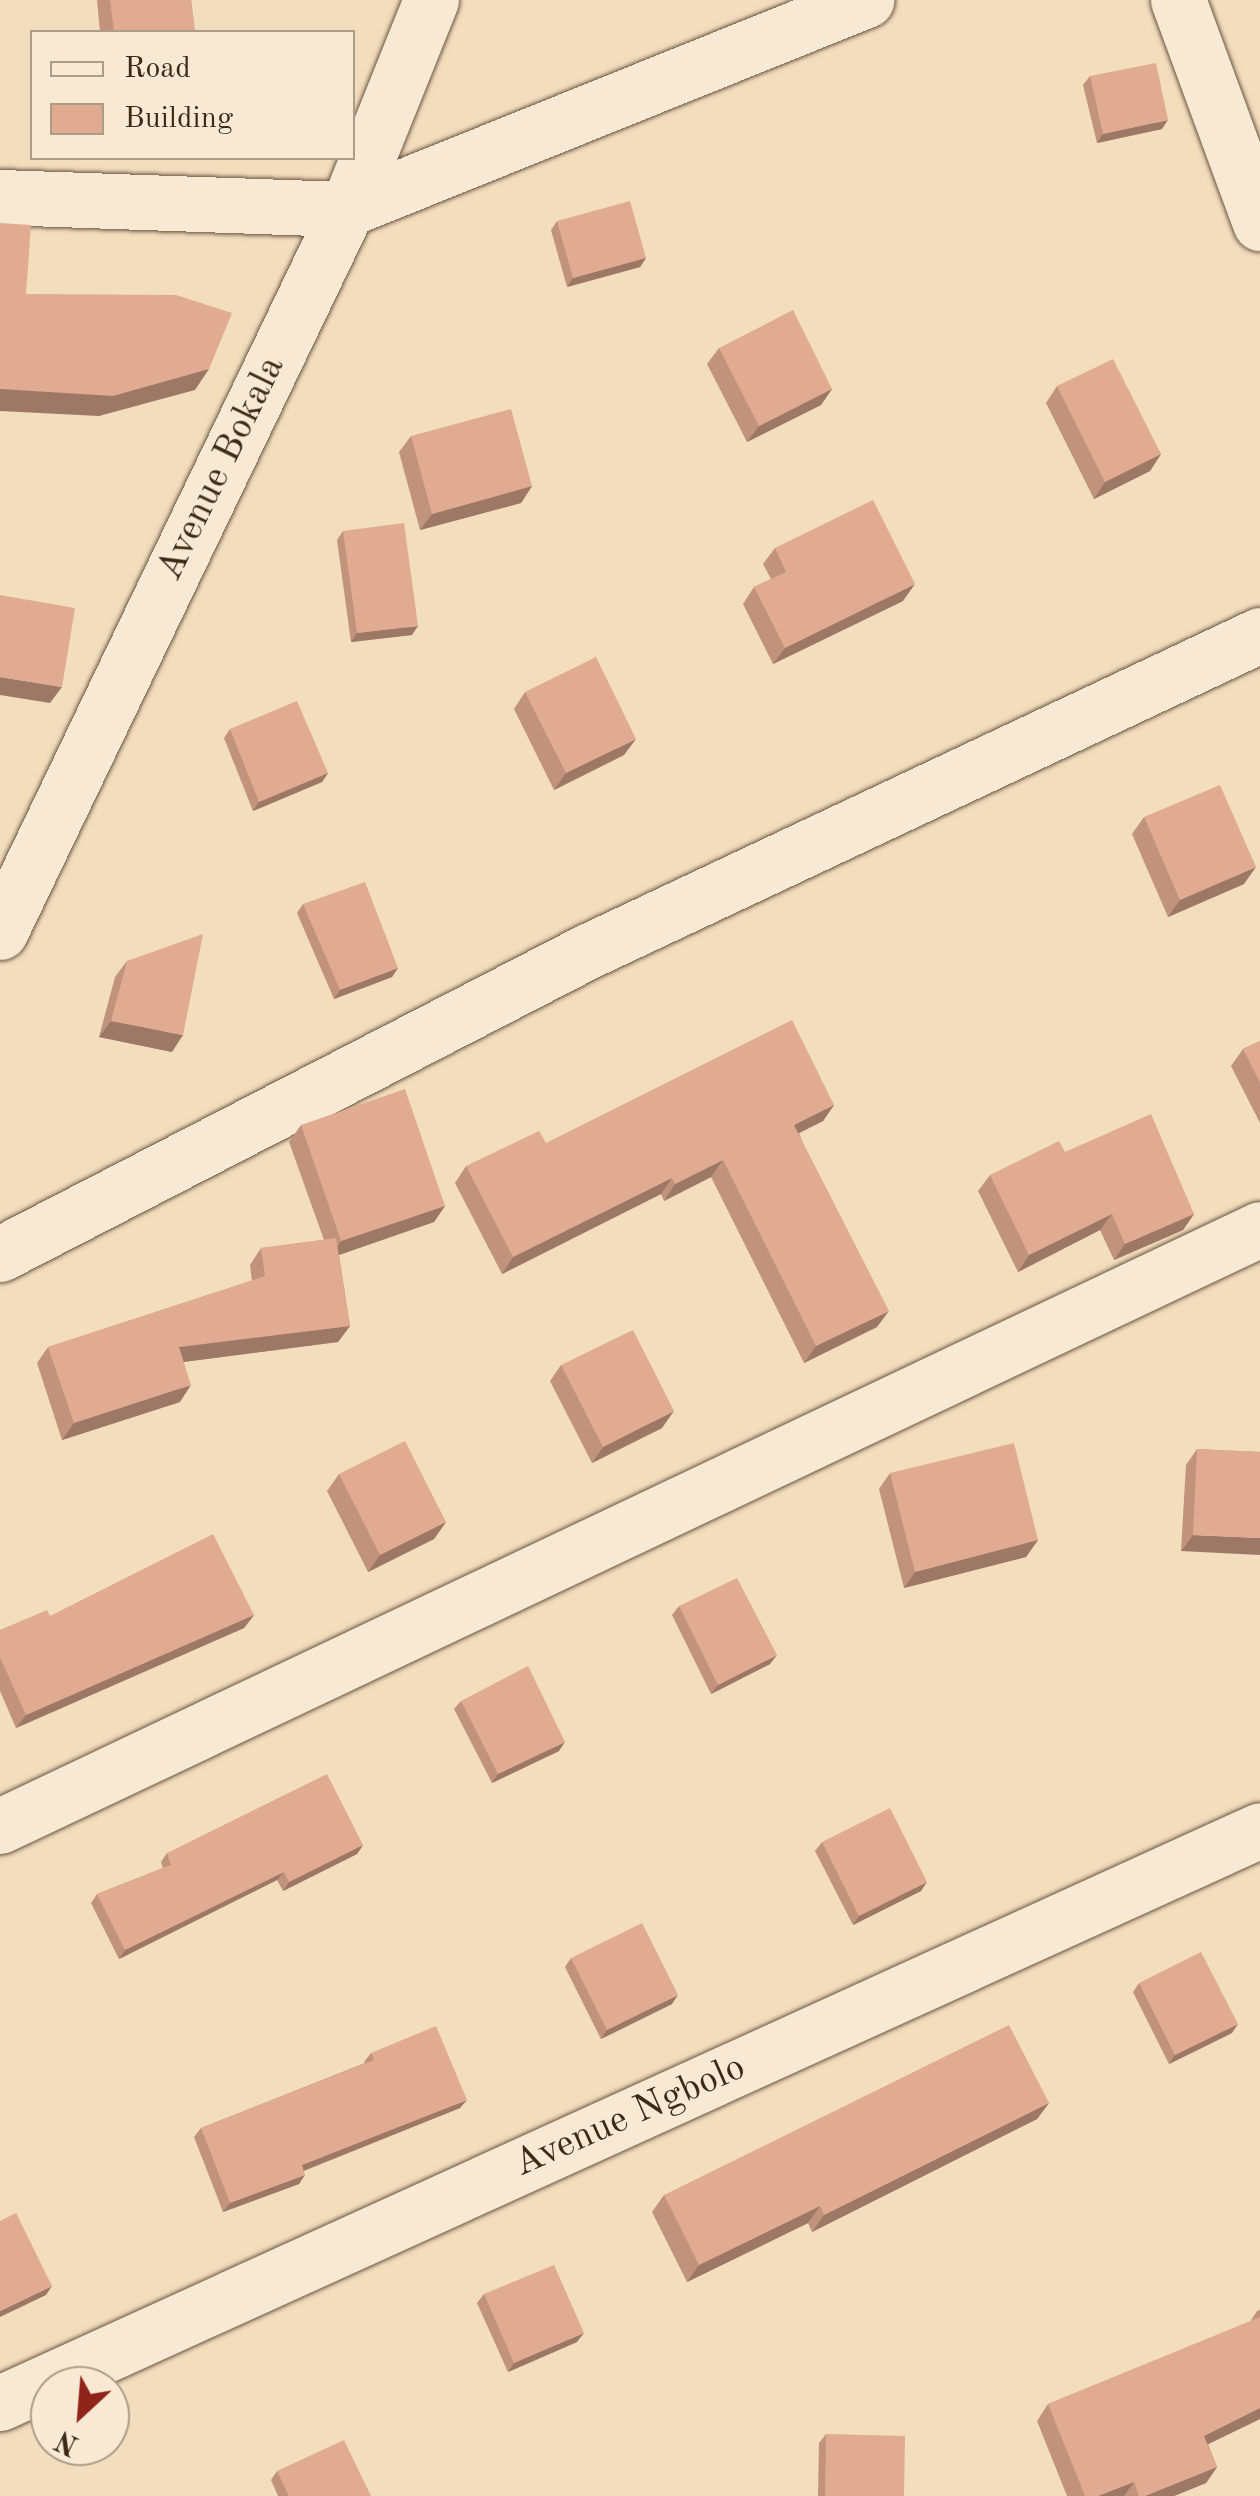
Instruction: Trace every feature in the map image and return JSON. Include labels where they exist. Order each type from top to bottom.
[{"type":"street","name":"Avenue Bokala","points":[[0,932],[348,209],[431,0]]},
{"type":"street","points":[[0,197],[348,209],[866,0]]},
{"type":"street","points":[[1178,0],[1260,223]]},
{"type":"street","points":[[0,1254],[586,952],[1260,635]]},
{"type":"street","points":[[0,1826],[1260,1229]]},
{"type":"street","name":"Avenue Ngbolo","points":[[0,2403],[1260,1830]]},
{"type":"building","points":[[110,0],[191,0],[195,30],[114,30]]},
{"type":"building","points":[[1156,63],[1168,120],[1103,134],[1090,76]]},
{"type":"building","points":[[630,201],[646,258],[573,278],[557,221]]},
{"type":"building","points":[[0,223],[31,225],[26,294],[176,295],[232,313],[209,369],[113,396],[0,389]]},
{"type":"building","points":[[793,310],[832,389],[759,426],[719,348]]},
{"type":"building","points":[[1113,359],[1161,454],[1105,482],[1057,386]]},
{"type":"building","points":[[511,409],[532,486],[432,514],[411,436]]},
{"type":"building","points":[[873,500],[915,584],[785,648],[754,587],[786,572],[775,548]]},
{"type":"building","points":[[404,523],[418,626],[357,633],[343,531]]},
{"type":"building","points":[[0,595],[75,608],[62,687],[0,677]]},
{"type":"building","points":[[596,657],[636,739],[566,773],[525,692]]},
{"type":"building","points":[[297,701],[328,773],[259,802],[230,729]]},
{"type":"building","points":[[1220,785],[1256,867],[1180,900],[1144,817]]},
{"type":"building","points":[[365,882],[398,968],[340,990],[303,904]]},
{"type":"building","points":[[203,934],[183,1035],[111,1021],[127,961]]},
{"type":"building","points":[[792,1020],[834,1105],[794,1125],[889,1311],[816,1346],[723,1160],[675,1184],[672,1178],[513,1257],[466,1166],[539,1131],[546,1143]]},
{"type":"building","points":[[1260,1041],[1260,1083],[1243,1049]]},
{"type":"building","points":[[405,1089],[445,1206],[341,1241],[301,1125]]},
{"type":"building","points":[[1151,1114],[1194,1214],[1125,1244],[1112,1214],[1029,1255],[990,1175],[1059,1141],[1065,1152]]},
{"type":"building","points":[[336,1238],[350,1326],[179,1347],[191,1385],[74,1423],[48,1347],[265,1276],[261,1248]]},
{"type":"building","points":[[633,1330],[674,1411],[603,1447],[561,1365]]},
{"type":"building","points":[[405,1441],[446,1522],[380,1555],[339,1474]]},
{"type":"building","points":[[1014,1443],[1038,1540],[915,1572],[890,1473]]},
{"type":"building","points":[[1197,1449],[1260,1452],[1260,1538],[1193,1535]]},
{"type":"building","points":[[213,1534],[254,1615],[26,1715],[0,1657],[0,1630],[47,1610],[50,1616]]},
{"type":"building","points":[[737,1578],[777,1655],[718,1685],[679,1606]]},
{"type":"building","points":[[528,1666],[565,1742],[498,1774],[461,1701]]},
{"type":"building","points":[[327,1774],[363,1845],[289,1882],[284,1872],[125,1950],[97,1894],[171,1865],[167,1853]]},
{"type":"building","points":[[890,1808],[927,1882],[859,1916],[822,1842]]},
{"type":"building","points":[[642,1923],[678,1995],[607,2030],[571,1958]]},
{"type":"building","points":[[1201,1952],[1238,2024],[1175,2055],[1139,1983]]},
{"type":"building","points":[[1009,2025],[1049,2103],[824,2215],[820,2206],[699,2265],[664,2195]]},
{"type":"building","points":[[436,2026],[467,2100],[302,2165],[305,2175],[230,2203],[201,2128],[374,2060],[371,2053]]},
{"type":"building","points":[[16,2213],[52,2286],[0,2311],[0,2221]]},
{"type":"building","points":[[554,2265],[584,2333],[514,2363],[484,2294]]},
{"type":"building","points":[[1260,2317],[1260,2408],[1204,2436],[1217,2467],[1145,2496],[1139,2496],[1134,2482],[1098,2496],[1085,2496],[1048,2404]]},
{"type":"building","points":[[826,2434],[905,2436],[904,2496],[825,2496]]},
{"type":"building","points":[[344,2440],[371,2496],[289,2496],[277,2471]]}]
